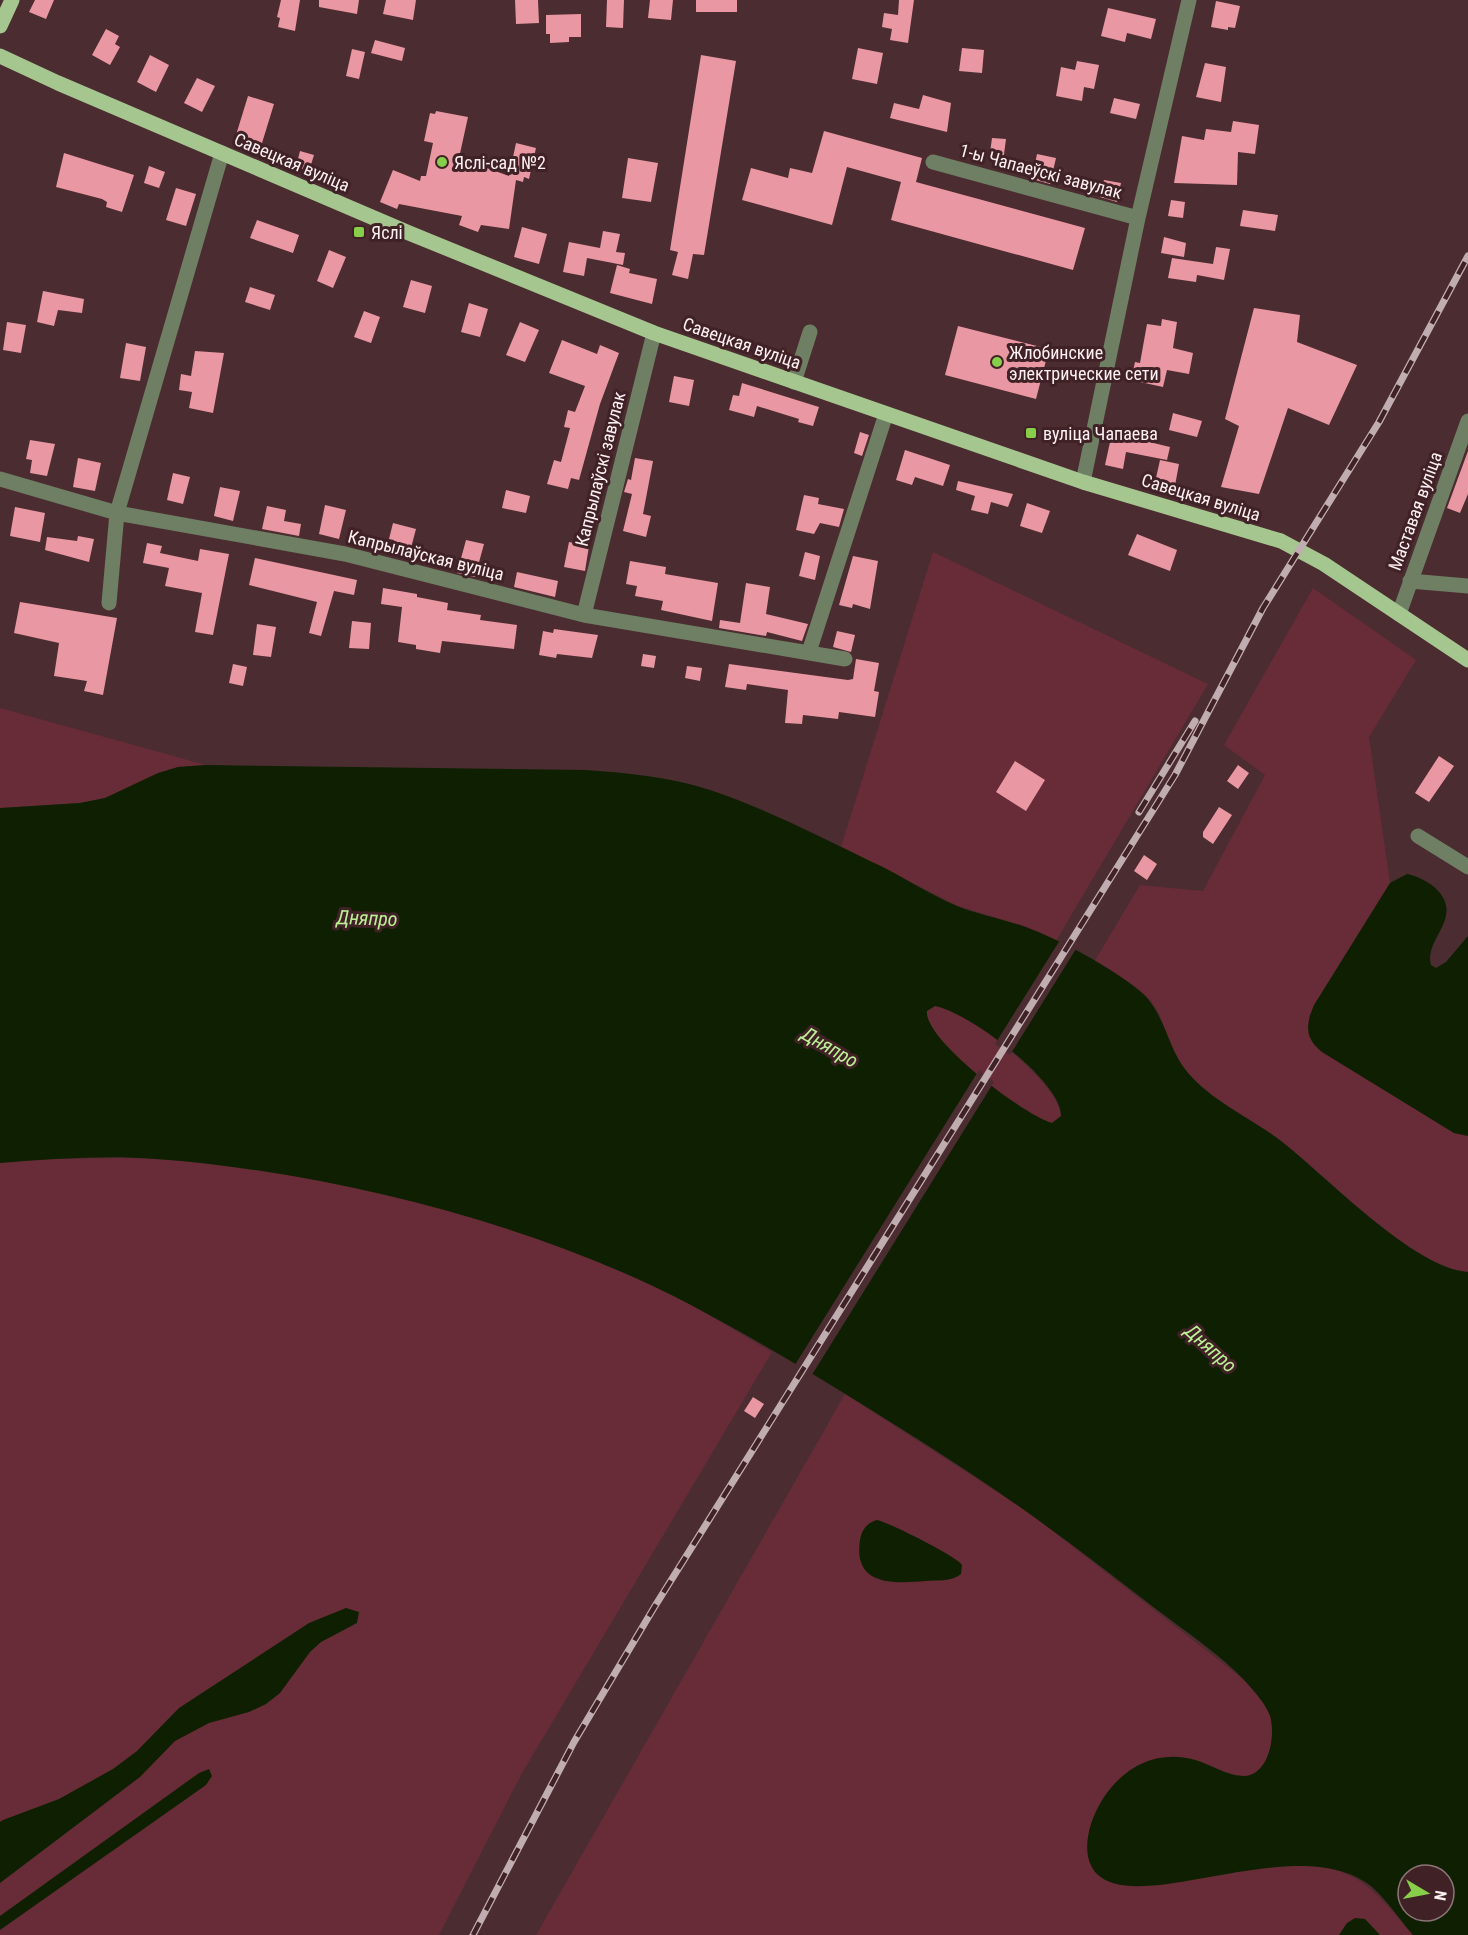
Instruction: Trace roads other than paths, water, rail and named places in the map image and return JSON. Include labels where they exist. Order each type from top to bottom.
[{"type":"main road","points":[[0,26],[12,0]]},
{"type":"main road","name":"Савецкая вуліца","points":[[0,56],[409,233],[654,333],[1083,483],[1281,541],[1324,564],[1468,660]]},
{"type":"street","points":[[1083,483],[1138,218],[1189,0]]},
{"type":"street","points":[[109,603],[117,513],[222,153]]},
{"type":"street","name":"1-ы Чапаеўскі завулак","points":[[933,162],[1138,218]]},
{"type":"street","points":[[794,382],[810,332]]},
{"type":"street","name":"Капрылаўскі завулак","points":[[584,615],[654,333]]},
{"type":"street","points":[[809,652],[886,414]]},
{"type":"street","name":"Маставая вуліца","points":[[1400,614],[1468,421]]},
{"type":"street","name":"Капрылаўская вуліца","points":[[0,479],[117,513],[345,555],[584,615],[845,659]]},
{"type":"street","points":[[1410,581],[1468,586]]},
{"type":"street","points":[[1419,836],[1468,867]]},
{"type":"water","name":"Дняпро","points":[[206,765],[586,770],[664,779],[732,798],[819,836],[957,906],[1023,926],[1052,938],[1116,973],[1149,1001],[1181,1064],[1209,1093],[1281,1141],[1397,1238],[1422,1255],[1446,1267],[1468,1272],[1468,1935],[1413,1935],[1403,1923],[1456,1923],[1456,1863],[1396,1863],[1396,1914],[1372,1887],[1341,1871],[1304,1866],[1265,1868],[1148,1886],[1118,1884],[1097,1874],[1088,1857],[1089,1830],[1098,1808],[1118,1780],[1145,1762],[1177,1757],[1195,1760],[1239,1776],[1253,1774],[1265,1761],[1271,1743],[1272,1724],[1263,1702],[1236,1672],[1214,1653],[1017,1505],[832,1386],[691,1305],[631,1276],[567,1250],[431,1206],[361,1190],[292,1176],[157,1159],[98,1157],[0,1163],[0,808],[80,803],[105,798],[158,773],[178,767]],"holes":[[[935,1006],[950,1011],[990,1034],[1030,1067],[1057,1101],[1061,1116],[1052,1123],[1039,1117],[1000,1092],[958,1057],[930,1024],[927,1011]]]},
{"type":"water","points":[[1407,874],[1433,886],[1445,903],[1445,921],[1432,947],[1431,965],[1436,968],[1446,962],[1468,936],[1468,1136],[1454,1133],[1322,1052],[1309,1036],[1309,1018],[1314,1005],[1390,883]]},
{"type":"water","points":[[877,1520],[908,1533],[949,1555],[962,1565],[961,1574],[944,1580],[900,1582],[888,1581],[869,1574],[859,1555],[860,1540],[866,1527]]},
{"type":"water","points":[[346,1608],[359,1612],[357,1623],[321,1642],[310,1652],[280,1693],[266,1704],[249,1712],[209,1723],[175,1741],[140,1777],[0,1883],[0,1822],[59,1799],[113,1769],[137,1751],[179,1708],[309,1623]]},
{"type":"water","points":[[209,1769],[212,1776],[206,1785],[0,1930],[0,1916],[199,1773]]},
{"type":"water","points":[[1355,1918],[1365,1919],[1380,1935],[1339,1935],[1347,1923]]},
{"type":"railway","points":[[473,1935],[574,1742],[655,1606],[1175,775],[1263,608],[1379,422],[1468,256]]},
{"type":"railway","points":[[1139,812],[1195,721]]},
{"type":"place","name":"Яслі-сад №2","points":[[442,162]]},
{"type":"place","name":"Яслі","points":[[359,232]]},
{"type":"place","name":"Жлобинские электрические сети","points":[[997,362]]},
{"type":"place","name":"вуліца Чапаева","points":[[1031,433]]}]
